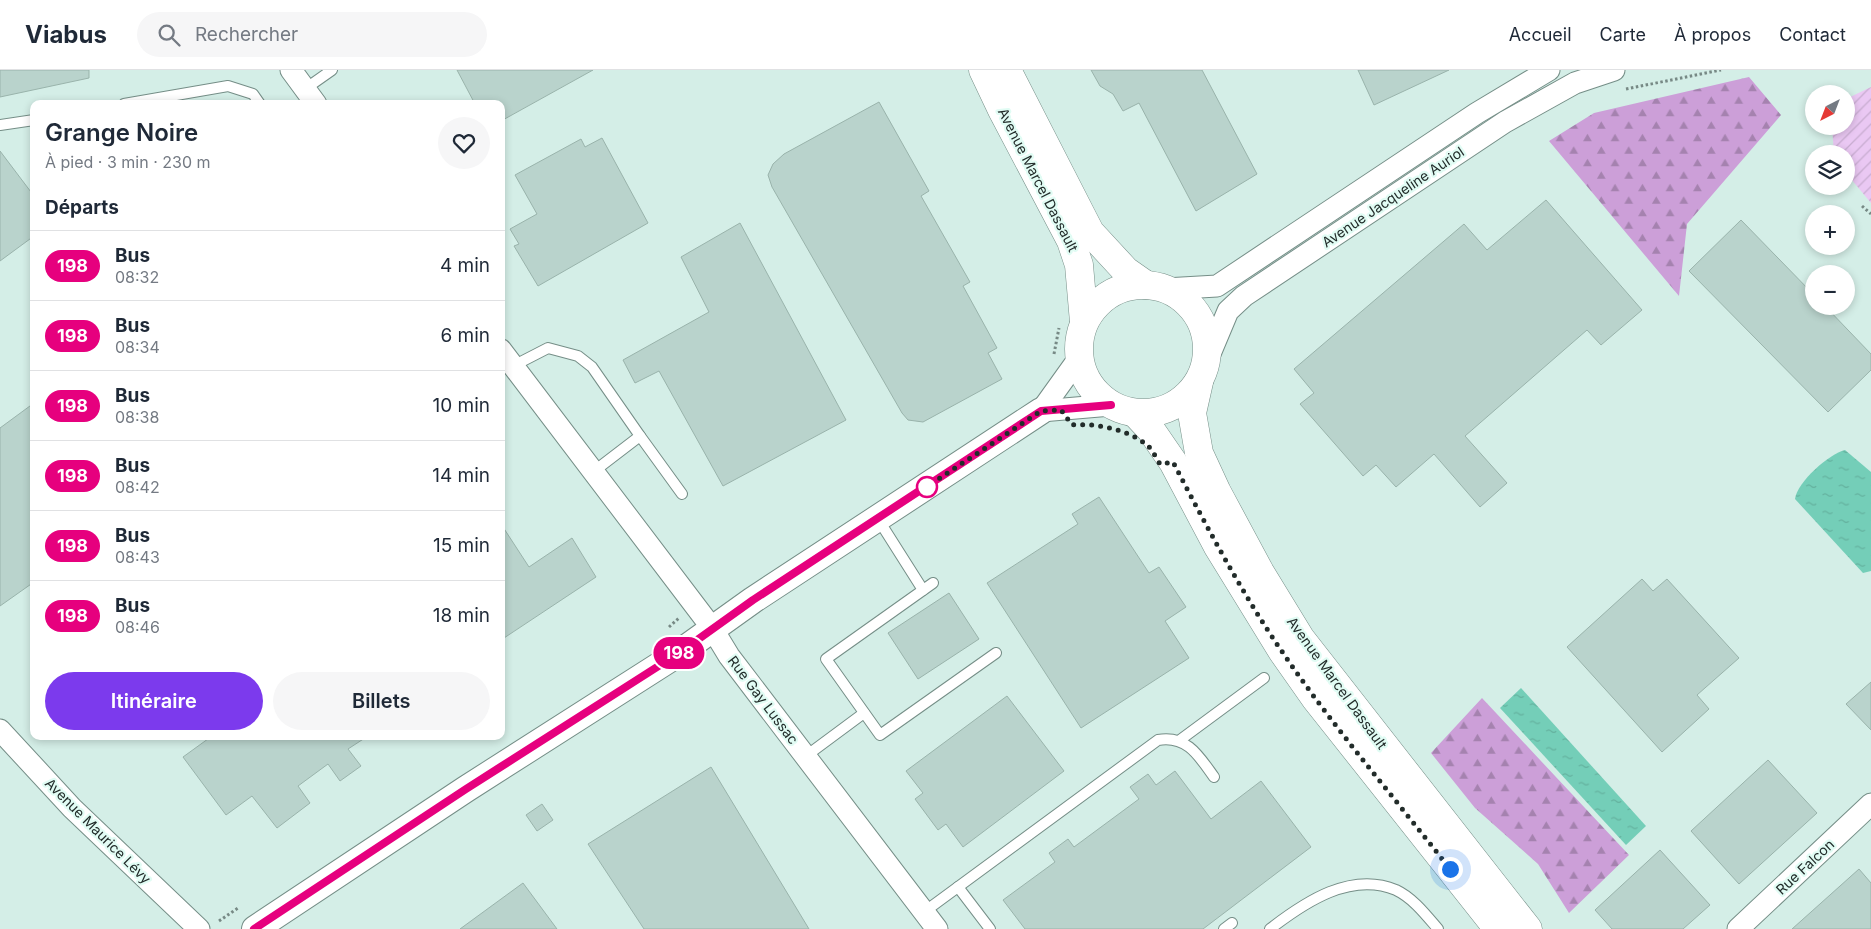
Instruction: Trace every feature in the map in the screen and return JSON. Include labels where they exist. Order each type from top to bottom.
[{"type":"main road","name":"Avenue Marcel Dassault","points":[[983,70],[1071,241],[1080,265],[1073,320]]},
{"type":"main road","name":"Avenue Marcel Dassault","points":[[1007,70],[1090,232],[1126,271],[1155,287]]},
{"type":"main road","points":[[1127,287],[1155,287],[1185,300],[1199,317],[1207,338],[1203,372],[1187,397],[1172,407],[1154,413],[1124,410],[1096,393],[1085,377],[1066,358],[1079,340],[1073,320],[1110,294],[1127,287]]},
{"type":"main road","name":"Avenue Marcel Dassault","points":[[1203,372],[1192,413],[1199,453],[1217,492],[1260,572],[1301,639],[1528,929]]},
{"type":"main road","name":"Avenue Marcel Dassault","points":[[1124,410],[1151,430],[1173,462],[1218,547],[1282,651],[1321,706],[1498,929]]},
{"type":"street","points":[[291,70],[311,96]]},
{"type":"street","name":"Avenue Jacqueline Auriol","points":[[1155,287],[1217,286],[1478,113],[1549,70]]},
{"type":"street","name":"Avenue Jacqueline Auriol","points":[[1203,372],[1228,311],[1244,296],[1505,122],[1575,83],[1614,70]]},
{"type":"street","name":"Rue Gay Lussac","points":[[507,358],[712,628],[729,656],[937,929]]},
{"type":"street","points":[[254,929],[466,789],[679,653],[712,628],[1041,411],[1066,358]]},
{"type":"street","points":[[1041,411],[1124,410]]},
{"type":"street","name":"Avenue Maurice Lévy","points":[[0,730],[72,808],[199,929]]},
{"type":"street","name":"Rue Falcon","points":[[1738,929],[1871,804]]},
{"type":"lane","points":[[311,96],[332,70]]},
{"type":"lane","points":[[147,100],[228,86],[253,94],[257,100]]},
{"type":"lane","points":[[0,125],[30,121]]},
{"type":"lane","points":[[507,358],[548,348],[578,356],[599,376],[682,494]]},
{"type":"lane","points":[[593,472],[640,436]]},
{"type":"lane","points":[[878,518],[923,590]]},
{"type":"lane","points":[[933,583],[826,659],[880,735],[996,653]]},
{"type":"lane","points":[[1180,740],[1264,678]]},
{"type":"lane","points":[[806,756],[864,713]]},
{"type":"lane","points":[[924,912],[1158,740],[1169,738],[1180,740],[1193,749],[1214,777]]},
{"type":"lane","points":[[1270,929],[1296,909],[1347,885],[1373,883],[1397,890],[1418,906],[1438,929]]},
{"type":"lane","points":[[958,887],[990,929]]},
{"type":"path","points":[[1622,90],[1720,70]]},
{"type":"path","points":[[1862,206],[1871,214]]},
{"type":"path","points":[[1066,358],[1073,320]]},
{"type":"green space","points":[[1749,77],[1781,115],[1687,224],[1679,296],[1549,141],[1594,113]]},
{"type":"green space","points":[[1482,698],[1629,855],[1569,913],[1538,864],[1475,808],[1431,753]]},
{"type":"shaded area","points":[[1871,87],[1871,203],[1855,184],[1855,145],[1833,145],[1833,135],[1855,135],[1855,95]]},
{"type":"water","points":[[1845,450],[1871,472],[1871,571],[1863,573],[1795,499],[1797,492],[1807,477],[1831,457]]},
{"type":"water","points":[[1521,688],[1646,826],[1626,845],[1500,708]]},
{"type":"building","points":[[0,70],[89,70],[89,78],[0,97]]},
{"type":"building","points":[[457,70],[593,70],[505,119],[505,100],[473,100]]},
{"type":"building","points":[[1091,70],[1202,70],[1257,174],[1196,211],[1139,103],[1123,111],[1113,94],[1100,86]]},
{"type":"building","points":[[1358,70],[1449,70],[1374,105]]},
{"type":"building","points":[[879,102],[929,191],[921,196],[970,282],[963,286],[997,348],[988,353],[1002,379],[923,422],[908,420],[902,413],[772,187],[768,175],[773,164],[784,154]]},
{"type":"building","points":[[602,138],[648,223],[538,286],[514,246],[519,244],[510,229],[537,214],[515,175],[581,139],[585,147]]},
{"type":"building","points":[[0,151],[30,191],[30,239],[0,261]]},
{"type":"building","points":[[1546,200],[1642,310],[1601,345],[1587,330],[1465,436],[1507,483],[1480,507],[1434,454],[1396,487],[1376,465],[1363,476],[1300,404],[1314,393],[1294,369],[1464,224],[1487,250]]},
{"type":"building","points":[[1741,220],[1805,286],[1805,315],[1834,315],[1871,354],[1871,370],[1828,412],[1689,271]]},
{"type":"building","points":[[740,223],[846,420],[723,486],[659,371],[635,383],[623,360],[709,312],[681,257]]},
{"type":"building","points":[[30,406],[30,585],[0,606],[0,428]]},
{"type":"building","points":[[1099,497],[1149,573],[1159,567],[1186,607],[1165,621],[1189,658],[1081,728],[987,583],[1078,524],[1072,514]]},
{"type":"building","points":[[505,530],[529,567],[572,538],[596,577],[505,637]]},
{"type":"building","points":[[1642,579],[1653,591],[1667,579],[1739,658],[1697,695],[1709,709],[1662,752],[1567,647]]},
{"type":"building","points":[[949,593],[979,639],[918,679],[888,633]]},
{"type":"building","points":[[1871,682],[1871,730],[1846,704]]},
{"type":"building","points":[[1007,696],[1064,771],[963,847],[946,824],[938,830],[915,799],[923,793],[906,771]]},
{"type":"building","points":[[206,740],[362,740],[348,749],[361,766],[340,781],[328,764],[298,786],[310,803],[277,828],[252,796],[226,815],[183,757]]},
{"type":"building","points":[[1768,760],[1817,813],[1739,884],[1691,831]]},
{"type":"building","points":[[711,767],[809,929],[644,929],[588,844]]},
{"type":"building","points":[[1175,771],[1211,819],[1261,781],[1311,847],[1203,929],[1025,929],[1003,900],[1055,862],[1049,853],[1068,839],[1074,847],[1139,799],[1130,787],[1148,774],[1156,785]]},
{"type":"building","points":[[542,804],[553,820],[537,831],[526,815]]},
{"type":"building","points":[[1660,850],[1710,905],[1683,929],[1612,929],[1595,910]]},
{"type":"building","points":[[1859,869],[1871,883],[1871,929],[1792,929]]},
{"type":"building","points":[[523,883],[557,929],[460,929]]},
{"type":"bus line","name":"198","points":[[254,929],[466,789],[679,653],[753,600],[1041,411],[1111,405]]},
{"type":"route","points":[[927,487],[922,490],[1041,411],[1061,410],[1072,425],[1087,424],[1118,430],[1148,446],[1160,464],[1173,462],[1218,547],[1282,651],[1315,698],[1450,869]]}]
